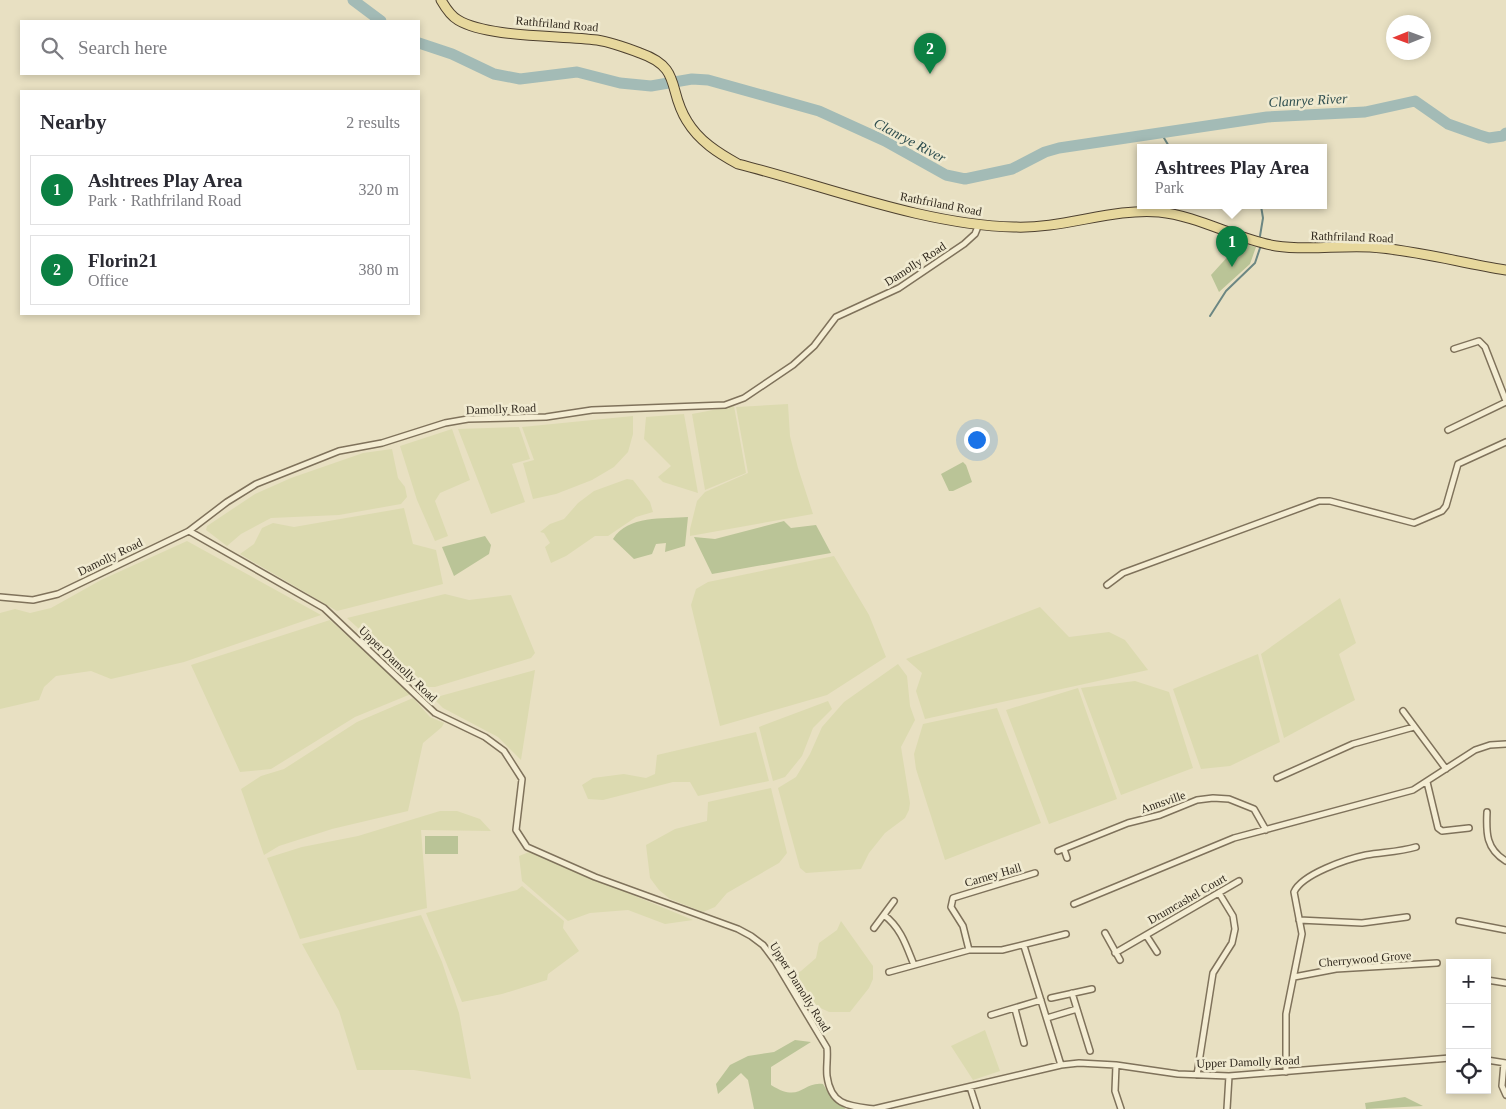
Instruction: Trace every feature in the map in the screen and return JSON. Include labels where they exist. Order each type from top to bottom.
[{"type":"main road","name":"Rathfriland Road","points":[[441,0],[456,20],[469,26],[518,34],[598,40],[641,53],[660,63],[668,70],[686,120],[696,133],[707,144],[738,164],[892,207],[979,224],[1036,227],[1062,225],[1142,212],[1157,212],[1190,219],[1274,246],[1300,248],[1370,247],[1506,270]]},
{"type":"street","name":"Damolly Road","points":[[0,597],[33,600],[58,594],[189,531],[227,502],[256,484],[339,451],[382,443],[445,423],[468,419],[546,417],[599,409],[725,405],[738,400],[793,365],[814,346],[836,317],[899,288],[926,267],[964,244],[975,234],[979,224]]},
{"type":"street","points":[[1448,430],[1506,402],[1484,347],[1479,341],[1454,349]]},
{"type":"street","points":[[1107,585],[1123,573],[1319,501],[1330,501],[1371,514],[1414,524],[1442,512],[1446,506],[1458,464],[1506,442]]},
{"type":"street","name":"Upper Damolly Road","points":[[189,531],[324,608],[435,713],[485,737],[504,752],[522,779],[516,830],[527,847],[603,880],[738,929],[763,945],[827,1048],[829,1060],[827,1075],[832,1095],[844,1104],[874,1109],[1061,1065],[1079,1063],[1116,1065],[1197,1075],[1228,1076],[1446,1058]]},
{"type":"street","points":[[1403,712],[1446,769]]},
{"type":"street","points":[[1277,778],[1353,744],[1414,727]]},
{"type":"street","points":[[1074,904],[1209,847],[1413,790],[1475,750],[1490,745],[1506,744]]},
{"type":"street","points":[[1427,782],[1438,828],[1442,831],[1469,828]]},
{"type":"street","name":"Annsville","points":[[1058,851],[1128,824],[1160,815],[1196,800],[1213,798],[1229,800],[1254,809],[1266,830]]},
{"type":"street","points":[[1487,812],[1486,833],[1490,847],[1506,861]]},
{"type":"street","points":[[1286,1072],[1286,1014],[1301,946],[1294,892],[1302,881],[1357,858],[1400,852],[1416,847]]},
{"type":"street","points":[[1064,849],[1067,858]]},
{"type":"street","name":"Carney Hall","points":[[969,950],[964,926],[951,907],[953,898],[1035,873]]},
{"type":"street","name":"Drumcashel Court","points":[[1115,953],[1239,881]]},
{"type":"street","points":[[1197,1075],[1213,973],[1232,944],[1235,930],[1233,916],[1219,893]]},
{"type":"street","points":[[874,928],[894,901]]},
{"type":"street","points":[[884,915],[901,932],[914,965]]},
{"type":"street","points":[[1299,920],[1362,923],[1407,917]]},
{"type":"street","points":[[1459,921],[1506,930]]},
{"type":"street","points":[[1105,933],[1120,960]]},
{"type":"street","points":[[889,972],[969,950],[1002,950],[1066,934]]},
{"type":"street","name":"Drumcashel Court","points":[[1146,935],[1157,952]]},
{"type":"street","points":[[1024,946],[1061,1065]]},
{"type":"street","name":"Cherrywood Grove","points":[[1294,977],[1336,969],[1438,963]]},
{"type":"street","points":[[1491,981],[1506,983]]},
{"type":"street","points":[[1051,998],[1092,989]]},
{"type":"street","points":[[1072,993],[1090,1051]]},
{"type":"street","points":[[991,1016],[1041,1000]]},
{"type":"street","points":[[1015,1009],[1024,1043]]},
{"type":"street","points":[[1047,1018],[1077,1009]]},
{"type":"street","points":[[1491,1061],[1505,1063],[1502,1086],[1506,1095]]},
{"type":"street","points":[[1116,1065],[1115,1091],[1121,1109]]},
{"type":"street","points":[[1227,1109],[1228,1076]]},
{"type":"street","points":[[970,1087],[977,1109]]},
{"type":"shaded area","points":[[788,404],[790,436],[813,514],[690,536],[697,501],[705,492],[748,473],[736,407]]},
{"type":"shaded area","points":[[734,406],[746,473],[705,490],[692,414]]},
{"type":"shaded area","points":[[684,414],[698,493],[663,482],[658,477],[671,466],[644,439],[646,417]]},
{"type":"shaded area","points":[[633,416],[633,434],[628,452],[614,467],[592,480],[556,494],[533,499],[523,463],[534,460],[522,427]]},
{"type":"shaded area","points":[[519,427],[530,459],[512,464],[525,502],[491,514],[458,429]]},
{"type":"shaded area","points":[[452,429],[470,480],[440,493],[435,501],[448,536],[435,541],[417,500],[400,446]]},
{"type":"shaded area","points":[[392,449],[398,478],[405,487],[407,497],[401,504],[339,515],[271,518],[241,534],[227,546],[206,530],[207,526],[255,494],[291,478],[363,453]]},
{"type":"shaded area","points":[[627,479],[633,480],[650,502],[653,512],[636,517],[608,536],[595,536],[566,556],[551,563],[545,547],[550,543],[544,533],[540,532],[550,524],[564,519],[578,503],[594,491]]},
{"type":"shaded area","points":[[404,508],[413,544],[436,550],[443,584],[337,611],[240,554],[254,544],[262,528],[273,523],[294,527]]},
{"type":"shaded area","points":[[187,541],[321,615],[184,662],[111,679],[91,671],[56,676],[44,687],[39,700],[0,709],[0,613],[15,609],[30,613],[51,608],[101,580]]},
{"type":"shaded area","points":[[834,556],[869,615],[886,657],[827,695],[720,726],[691,605],[696,589],[708,582]]},
{"type":"shaded area","points":[[445,594],[469,600],[511,595],[535,653],[531,658],[435,687],[423,687],[347,618]]},
{"type":"shaded area","points":[[1340,598],[1356,643],[1339,654],[1355,700],[1284,738],[1261,654]]},
{"type":"shaded area","points":[[1040,607],[1069,637],[1109,632],[1125,640],[1148,670],[925,719],[916,691],[922,673],[906,659]]},
{"type":"shaded area","points":[[330,620],[411,694],[355,717],[271,769],[240,772],[191,665]]},
{"type":"shaded area","points":[[1258,654],[1280,742],[1230,766],[1201,769],[1173,689]]},
{"type":"shaded area","points":[[898,664],[907,676],[910,706],[915,720],[901,747],[910,803],[909,810],[905,818],[885,833],[869,853],[861,869],[806,873],[800,868],[778,788],[796,777],[810,754],[822,727],[844,702]]},
{"type":"shaded area","points":[[535,670],[521,760],[498,737],[443,708],[433,698]]},
{"type":"shaded area","points":[[1135,681],[1169,692],[1193,768],[1121,795],[1081,688]]},
{"type":"shaded area","points":[[1078,688],[1117,799],[1049,824],[1006,710]]},
{"type":"shaded area","points":[[413,698],[430,717],[444,723],[442,727],[423,743],[408,811],[332,829],[279,846],[264,855],[241,789],[261,776],[284,769],[357,722]]},
{"type":"shaded area","points":[[828,701],[832,709],[813,728],[802,756],[785,777],[773,781],[759,727]]},
{"type":"shaded area","points":[[997,708],[1041,823],[945,860],[916,769],[914,754],[923,724]]},
{"type":"shaded area","points":[[756,732],[769,781],[698,796],[690,782],[673,782],[603,800],[588,799],[582,785],[593,778],[624,774],[646,778],[655,774],[657,755]]},
{"type":"shaded area","points":[[771,788],[787,853],[779,863],[727,893],[715,907],[703,912],[670,899],[659,890],[650,878],[646,845],[675,829],[707,821],[708,802]]},
{"type":"shaded area","points":[[440,811],[457,811],[480,819],[491,831],[421,830],[427,908],[300,939],[267,858],[302,847],[358,836]]},
{"type":"shaded area","points":[[529,852],[693,920],[665,924],[628,910],[590,913],[568,921],[522,881],[519,856]]},
{"type":"shaded area","points":[[522,886],[564,921],[563,928],[579,951],[548,974],[547,980],[502,994],[462,1002],[426,913],[517,890]]},
{"type":"shaded area","points":[[421,915],[442,962],[459,1013],[471,1079],[414,1070],[357,1070],[339,1011],[302,944]]},
{"type":"shaded area","points":[[841,921],[873,966],[873,979],[869,988],[850,1012],[829,1012],[806,1001],[792,976],[816,958],[819,943],[837,930]]},
{"type":"shaded area","points":[[985,1030],[1000,1071],[973,1080],[951,1046]]},
{"type":"green space","points":[[1242,243],[1256,247],[1250,264],[1219,292],[1211,275],[1231,253],[1238,251]]},
{"type":"green space","points":[[963,462],[966,465],[972,482],[949,491],[941,474]]},
{"type":"green space","points":[[688,517],[685,546],[665,552],[666,543],[656,544],[652,554],[634,559],[613,539],[620,531],[637,522]]},
{"type":"green space","points":[[784,521],[791,528],[816,525],[831,553],[712,574],[694,537],[715,539]]},
{"type":"green space","points":[[485,536],[491,545],[489,554],[454,576],[442,547]]},
{"type":"green space","points":[[425,836],[458,836],[458,854],[425,854]]},
{"type":"green space","points":[[795,1040],[811,1042],[771,1067],[771,1085],[781,1090],[795,1092],[816,1084],[823,1084],[832,1099],[846,1109],[754,1109],[748,1080],[741,1073],[718,1094],[716,1084],[730,1065],[748,1056],[774,1052]]},
{"type":"green space","points":[[1405,1097],[1423,1106],[1366,1109],[1365,1103]]},
{"type":"waterway","name":"Clanrye River","points":[[353,0],[380,20]]},
{"type":"waterway","name":"Clanrye River","points":[[420,43],[452,54],[494,74],[520,79],[577,72],[620,83],[651,86],[692,79],[708,80],[819,111],[885,141],[946,175],[965,179],[1012,169],[1045,152],[1059,148],[1267,117],[1365,112],[1415,101],[1448,124],[1479,135],[1489,138],[1503,136],[1506,133]]},
{"type":"waterway","points":[[1161,133],[1168,144]]},
{"type":"waterway","points":[[1260,236],[1263,218],[1262,209]]},
{"type":"waterway","points":[[1210,316],[1226,291],[1255,263],[1260,248]]},
{"type":"place","name":"Florin21","points":[[930,74]]},
{"type":"place","name":"Ashtrees Play Area","points":[[1232,267]]}]
